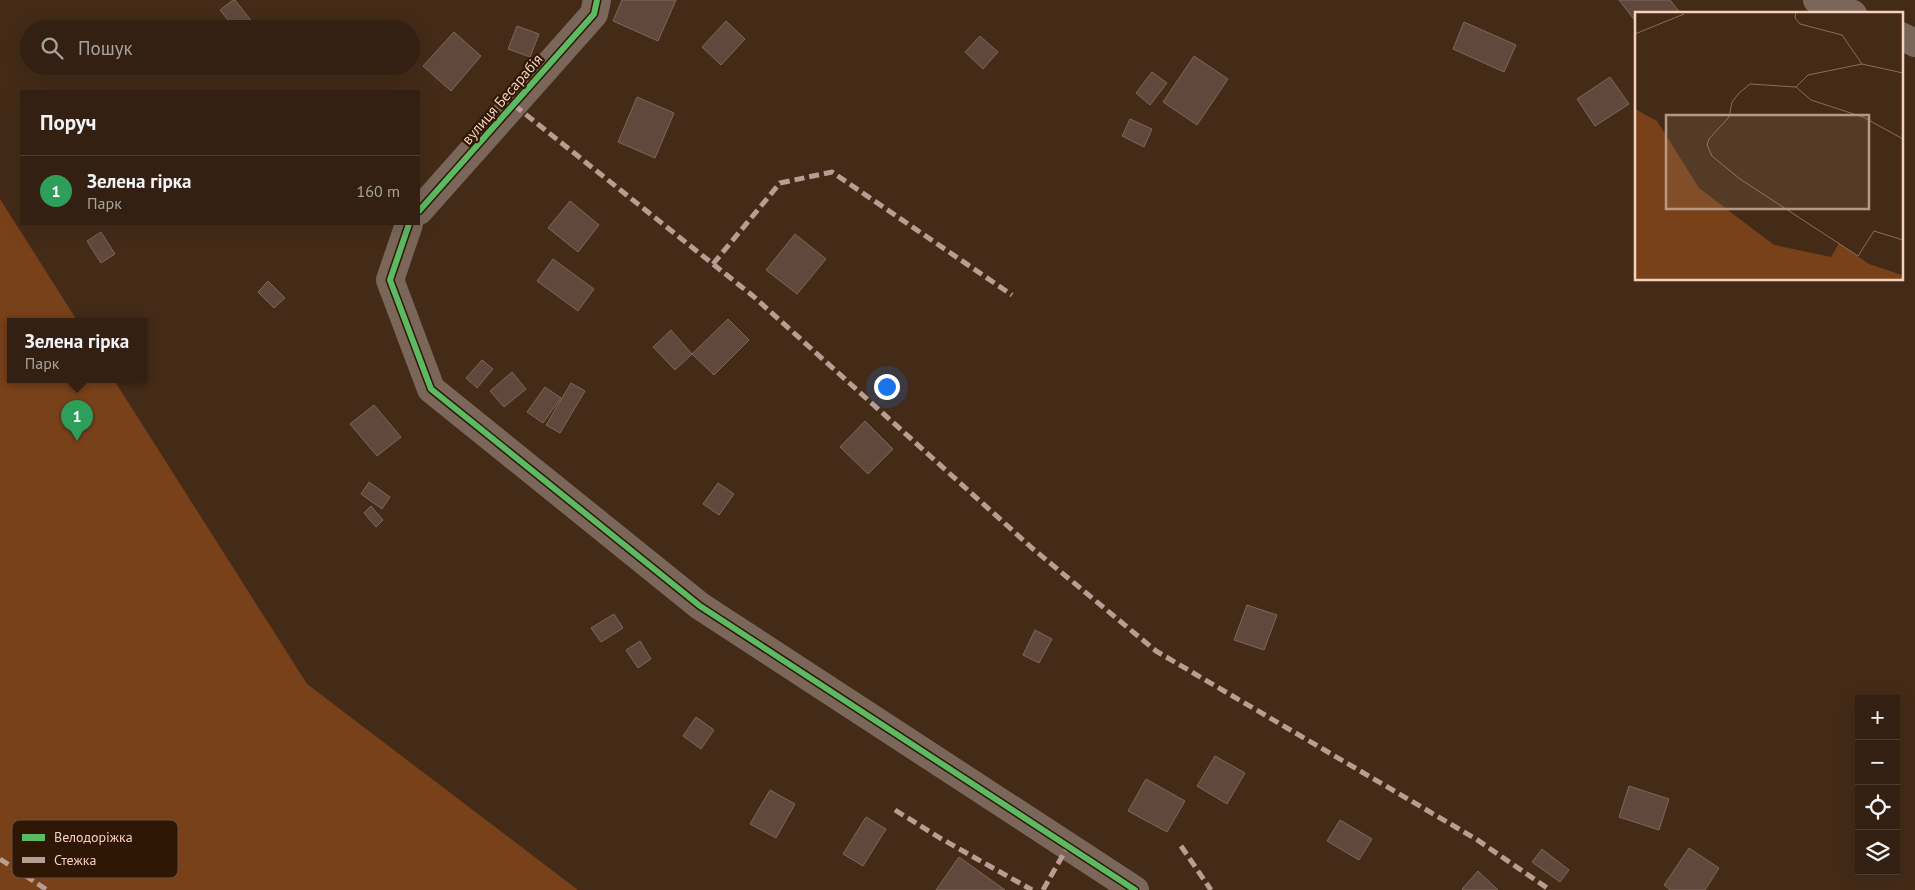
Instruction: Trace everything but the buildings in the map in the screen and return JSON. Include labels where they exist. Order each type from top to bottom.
[{"type":"street","name":"вулиця Бесарабія","points":[[420,210],[594,14],[596,0]]},
{"type":"street","points":[[1817,0],[1848,12]]},
{"type":"street","points":[[1902,36],[1915,43]]},
{"type":"street","points":[[409,225],[390,280],[431,389],[700,606],[1135,890]]},
{"type":"shaded area","points":[[0,199],[75,318],[7,318],[7,383],[116,383],[307,684],[578,890],[0,890]]},
{"type":"marked path","points":[[514,105],[753,296],[1032,548],[1156,651],[1476,839],[1550,890]]},
{"type":"marked path","points":[[713,264],[780,183],[832,172],[1012,295]]},
{"type":"marked path","points":[[895,810],[1032,890]]},
{"type":"marked path","points":[[1043,890],[1068,846]]},
{"type":"marked path","points":[[1181,846],[1211,890]]},
{"type":"marked path","points":[[0,859],[12,867]]},
{"type":"marked path","points":[[29,878],[47,890]]},
{"type":"cycle path","points":[[420,210],[594,14],[597,0]]},
{"type":"cycle path","points":[[409,225],[390,280],[431,389],[700,606],[1135,890]]},
{"type":"place","name":"Зелена гірка","points":[[77,441]]}]
